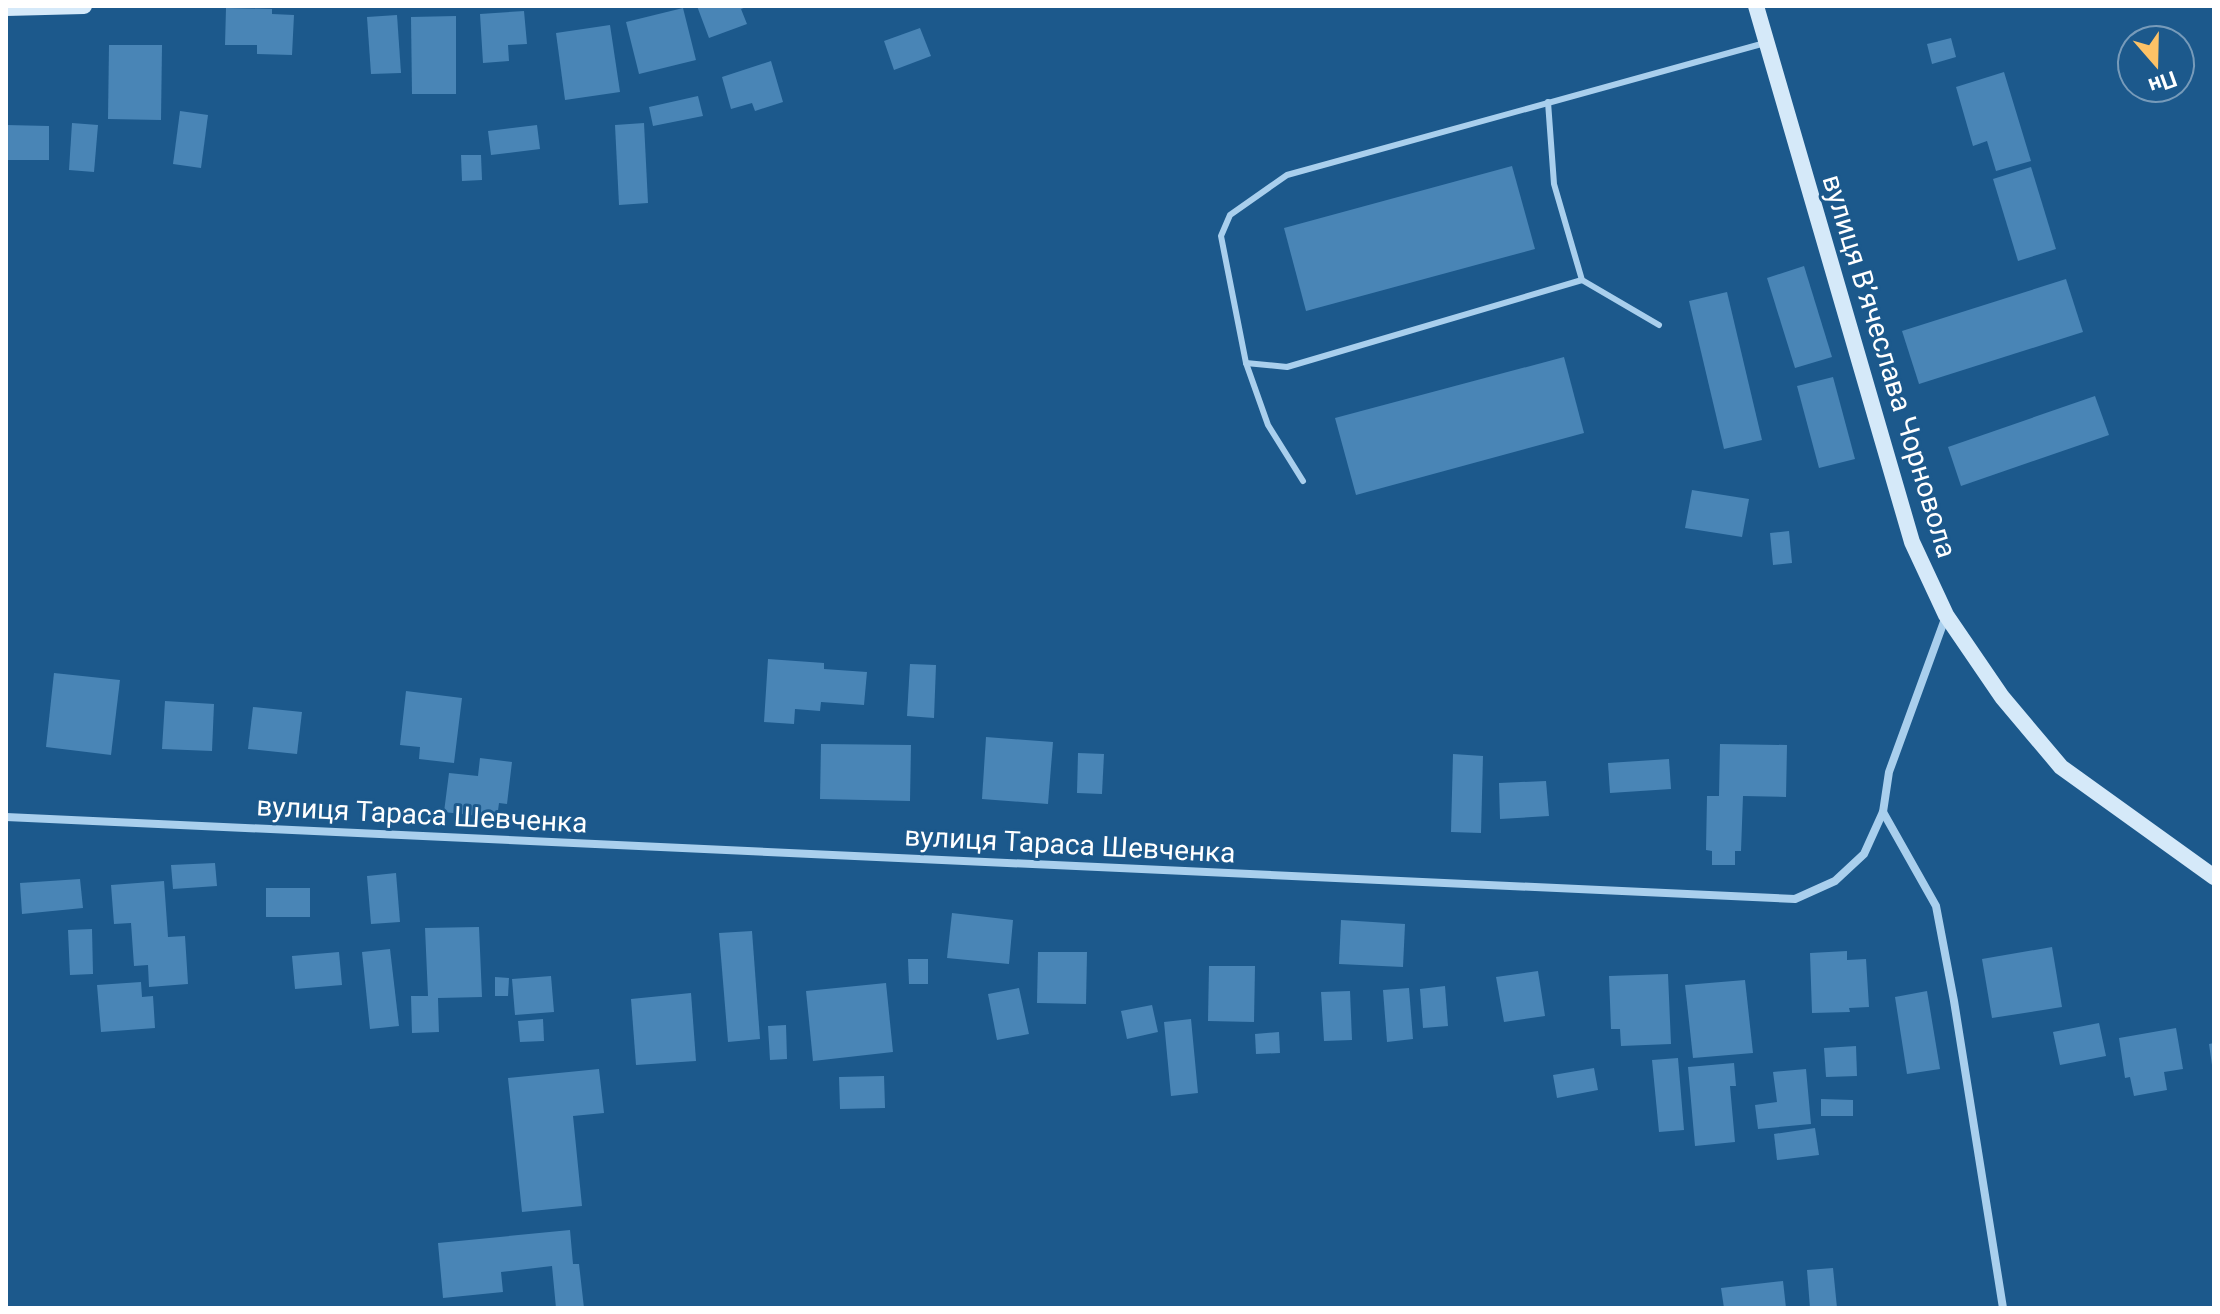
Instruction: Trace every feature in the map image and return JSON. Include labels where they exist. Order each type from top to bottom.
[{"type":"street","points":[[6,8],[84,6]]},
{"type":"street","name":"вулиця Вʼячеслава Чорновола","points":[[1756,6],[1912,542],[1946,615],[2002,697],[2061,767],[2214,877]]},
{"type":"street","name":"вулиця Тараса Шевченка","points":[[6,817],[1795,899],[1835,881],[1864,854],[1883,812],[1889,772],[1946,615]]},
{"type":"street","points":[[1883,812],[1936,906],[2003,1308]]},
{"type":"lane","points":[[1303,481],[1268,425],[1246,363],[1221,236],[1230,215],[1287,175],[1765,43]]},
{"type":"lane","points":[[1548,102],[1554,184],[1582,280],[1659,325]]},
{"type":"lane","points":[[1246,363],[1287,367],[1582,280]]},
{"type":"building","points":[[697,6],[749,6],[741,9],[747,24],[709,38]]},
{"type":"building","points":[[226,8],[272,9],[272,14],[294,15],[292,55],[257,54],[257,45],[225,45]]},
{"type":"building","points":[[683,8],[696,60],[639,74],[626,22]]},
{"type":"building","points":[[524,11],[527,44],[508,45],[509,61],[483,63],[480,14]]},
{"type":"building","points":[[397,15],[401,73],[371,74],[367,17]]},
{"type":"building","points":[[456,16],[456,94],[412,94],[411,17]]},
{"type":"building","points":[[610,25],[620,92],[565,100],[556,33]]},
{"type":"building","points":[[920,28],[931,56],[894,70],[884,41]]},
{"type":"building","points":[[1951,38],[1956,57],[1932,64],[1927,44]]},
{"type":"building","points":[[109,45],[162,45],[161,120],[108,119]]},
{"type":"building","points":[[771,61],[783,102],[755,111],[752,103],[731,109],[722,77]]},
{"type":"building","points":[[2004,72],[2031,161],[1996,171],[1987,141],[1973,146],[1956,87]]},
{"type":"building","points":[[698,96],[703,116],[653,126],[649,107]]},
{"type":"building","points":[[180,111],[208,115],[201,168],[173,164]]},
{"type":"building","points":[[72,123],[98,125],[94,172],[69,170]]},
{"type":"building","points":[[644,123],[648,203],[619,205],[615,125]]},
{"type":"building","points":[[6,125],[49,126],[49,160],[6,160]]},
{"type":"building","points":[[537,125],[540,149],[491,155],[488,131]]},
{"type":"building","points":[[461,155],[481,155],[482,180],[462,181]]},
{"type":"building","points":[[1512,166],[1535,249],[1306,311],[1284,228]]},
{"type":"building","points":[[2031,167],[2056,249],[2018,261],[1993,179]]},
{"type":"building","points":[[1804,266],[1832,357],[1795,368],[1767,278]]},
{"type":"building","points":[[2066,279],[2083,332],[1919,384],[1902,331]]},
{"type":"building","points":[[1727,292],[1762,440],[1724,449],[1689,301]]},
{"type":"building","points":[[1564,357],[1584,433],[1356,495],[1335,418]]},
{"type":"building","points":[[1833,377],[1855,459],[1819,468],[1797,386]]},
{"type":"building","points":[[2095,396],[2109,435],[1961,486],[1948,447]]},
{"type":"building","points":[[1692,490],[1749,499],[1742,537],[1685,528]]},
{"type":"building","points":[[1789,531],[1792,563],[1773,565],[1770,533]]},
{"type":"building","points":[[768,659],[824,663],[824,669],[867,672],[864,705],[821,702],[820,711],[795,709],[794,724],[764,722]]},
{"type":"building","points":[[910,664],[936,665],[934,718],[907,716]]},
{"type":"building","points":[[54,673],[120,680],[111,755],[46,747]]},
{"type":"building","points":[[406,691],[462,698],[454,763],[419,759],[420,747],[400,745]]},
{"type":"building","points":[[165,701],[214,704],[212,751],[162,749]]},
{"type":"building","points":[[253,707],[302,712],[297,754],[248,749]]},
{"type":"building","points":[[986,737],[1053,742],[1048,804],[982,799]]},
{"type":"building","points":[[821,744],[911,745],[910,801],[820,799]]},
{"type":"building","points":[[1720,744],[1787,745],[1786,797],[1743,796],[1741,851],[1735,851],[1735,865],[1712,865],[1712,851],[1706,850],[1707,796],[1719,796]]},
{"type":"building","points":[[1078,753],[1104,754],[1102,794],[1077,793]]},
{"type":"building","points":[[1453,754],[1483,756],[1481,833],[1451,832]]},
{"type":"building","points":[[480,758],[512,762],[507,804],[499,803],[497,818],[444,812],[449,773],[478,776]]},
{"type":"building","points":[[1669,759],[1671,789],[1610,793],[1608,763]]},
{"type":"building","points":[[1546,781],[1549,816],[1500,819],[1499,783]]},
{"type":"building","points":[[215,863],[217,886],[173,889],[171,865]]},
{"type":"building","points":[[396,873],[400,922],[371,924],[367,876]]},
{"type":"building","points":[[80,879],[83,908],[22,914],[20,883]]},
{"type":"building","points":[[164,881],[168,937],[185,936],[188,984],[149,987],[148,965],[134,966],[131,923],[114,924],[111,885]]},
{"type":"building","points":[[266,888],[310,888],[310,917],[266,917]]},
{"type":"building","points":[[952,913],[1013,920],[1009,964],[947,958]]},
{"type":"building","points":[[1341,920],[1405,924],[1403,967],[1339,964]]},
{"type":"building","points":[[479,927],[482,997],[438,998],[439,1032],[412,1033],[411,996],[428,996],[425,928]]},
{"type":"building","points":[[92,929],[93,974],[70,975],[68,930]]},
{"type":"building","points":[[752,931],[760,1039],[728,1042],[719,933]]},
{"type":"building","points":[[2052,947],[2062,1007],[1992,1018],[1982,959]]},
{"type":"building","points":[[390,949],[399,1026],[370,1029],[362,952]]},
{"type":"building","points":[[1847,951],[1847,960],[1866,959],[1869,1007],[1849,1008],[1850,1012],[1812,1013],[1810,953]]},
{"type":"building","points":[[339,952],[342,985],[295,989],[292,956]]},
{"type":"building","points":[[1038,952],[1087,952],[1086,1004],[1037,1003]]},
{"type":"building","points":[[908,959],[928,959],[928,984],[909,984]]},
{"type":"building","points":[[1209,966],[1255,966],[1254,1022],[1208,1021]]},
{"type":"building","points":[[1538,971],[1545,1016],[1504,1022],[1496,977]]},
{"type":"building","points":[[1668,974],[1671,1044],[1621,1046],[1620,1029],[1611,1029],[1609,976]]},
{"type":"building","points":[[551,976],[554,1012],[515,1015],[512,979]]},
{"type":"building","points":[[495,977],[509,978],[508,996],[495,996]]},
{"type":"building","points":[[1745,980],[1753,1053],[1693,1058],[1685,985]]},
{"type":"building","points":[[141,982],[142,997],[153,996],[155,1028],[101,1032],[97,985]]},
{"type":"building","points":[[886,983],[893,1052],[813,1061],[806,991]]},
{"type":"building","points":[[1445,986],[1448,1026],[1423,1028],[1420,989]]},
{"type":"building","points":[[1019,988],[1029,1034],[997,1040],[988,994]]},
{"type":"building","points":[[1409,988],[1413,1039],[1387,1042],[1383,990]]},
{"type":"building","points":[[1350,991],[1352,1040],[1324,1041],[1321,992]]},
{"type":"building","points":[[1927,991],[1940,1069],[1907,1074],[1895,997]]},
{"type":"building","points":[[691,993],[696,1061],[636,1065],[631,999]]},
{"type":"building","points":[[1152,1005],[1158,1032],[1127,1039],[1121,1011]]},
{"type":"building","points":[[543,1019],[544,1041],[520,1042],[518,1021]]},
{"type":"building","points":[[1191,1019],[1198,1093],[1171,1096],[1164,1022]]},
{"type":"building","points":[[2099,1023],[2106,1056],[2060,1065],[2053,1032]]},
{"type":"building","points":[[786,1025],[787,1059],[770,1060],[768,1026]]},
{"type":"building","points":[[2176,1028],[2183,1069],[2164,1072],[2167,1090],[2134,1096],[2130,1077],[2125,1078],[2119,1038]]},
{"type":"building","points":[[1279,1032],[1280,1053],[1256,1054],[1255,1034]]},
{"type":"building","points":[[2214,1043],[2214,1065],[2212,1065],[2209,1044]]},
{"type":"building","points":[[1856,1046],[1857,1076],[1826,1077],[1824,1048]]},
{"type":"building","points":[[1678,1058],[1684,1130],[1659,1132],[1652,1060]]},
{"type":"building","points":[[1734,1063],[1736,1086],[1730,1086],[1735,1142],[1695,1146],[1688,1067]]},
{"type":"building","points":[[1594,1068],[1598,1090],[1557,1098],[1553,1075]]},
{"type":"building","points":[[599,1069],[604,1113],[573,1116],[582,1206],[522,1212],[508,1078]]},
{"type":"building","points":[[1806,1069],[1811,1124],[1758,1129],[1755,1105],[1777,1102],[1773,1072]]},
{"type":"building","points":[[884,1076],[885,1108],[840,1109],[839,1077]]},
{"type":"building","points":[[1821,1099],[1853,1100],[1853,1116],[1821,1116]]},
{"type":"building","points":[[1815,1128],[1819,1155],[1777,1160],[1774,1134]]},
{"type":"building","points":[[570,1230],[573,1264],[579,1264],[584,1308],[556,1308],[552,1266],[501,1272],[503,1292],[443,1298],[438,1243]]},
{"type":"building","points":[[1833,1268],[1837,1308],[1810,1308],[1807,1270]]},
{"type":"building","points":[[1783,1281],[1786,1308],[1724,1308],[1721,1288]]}]
